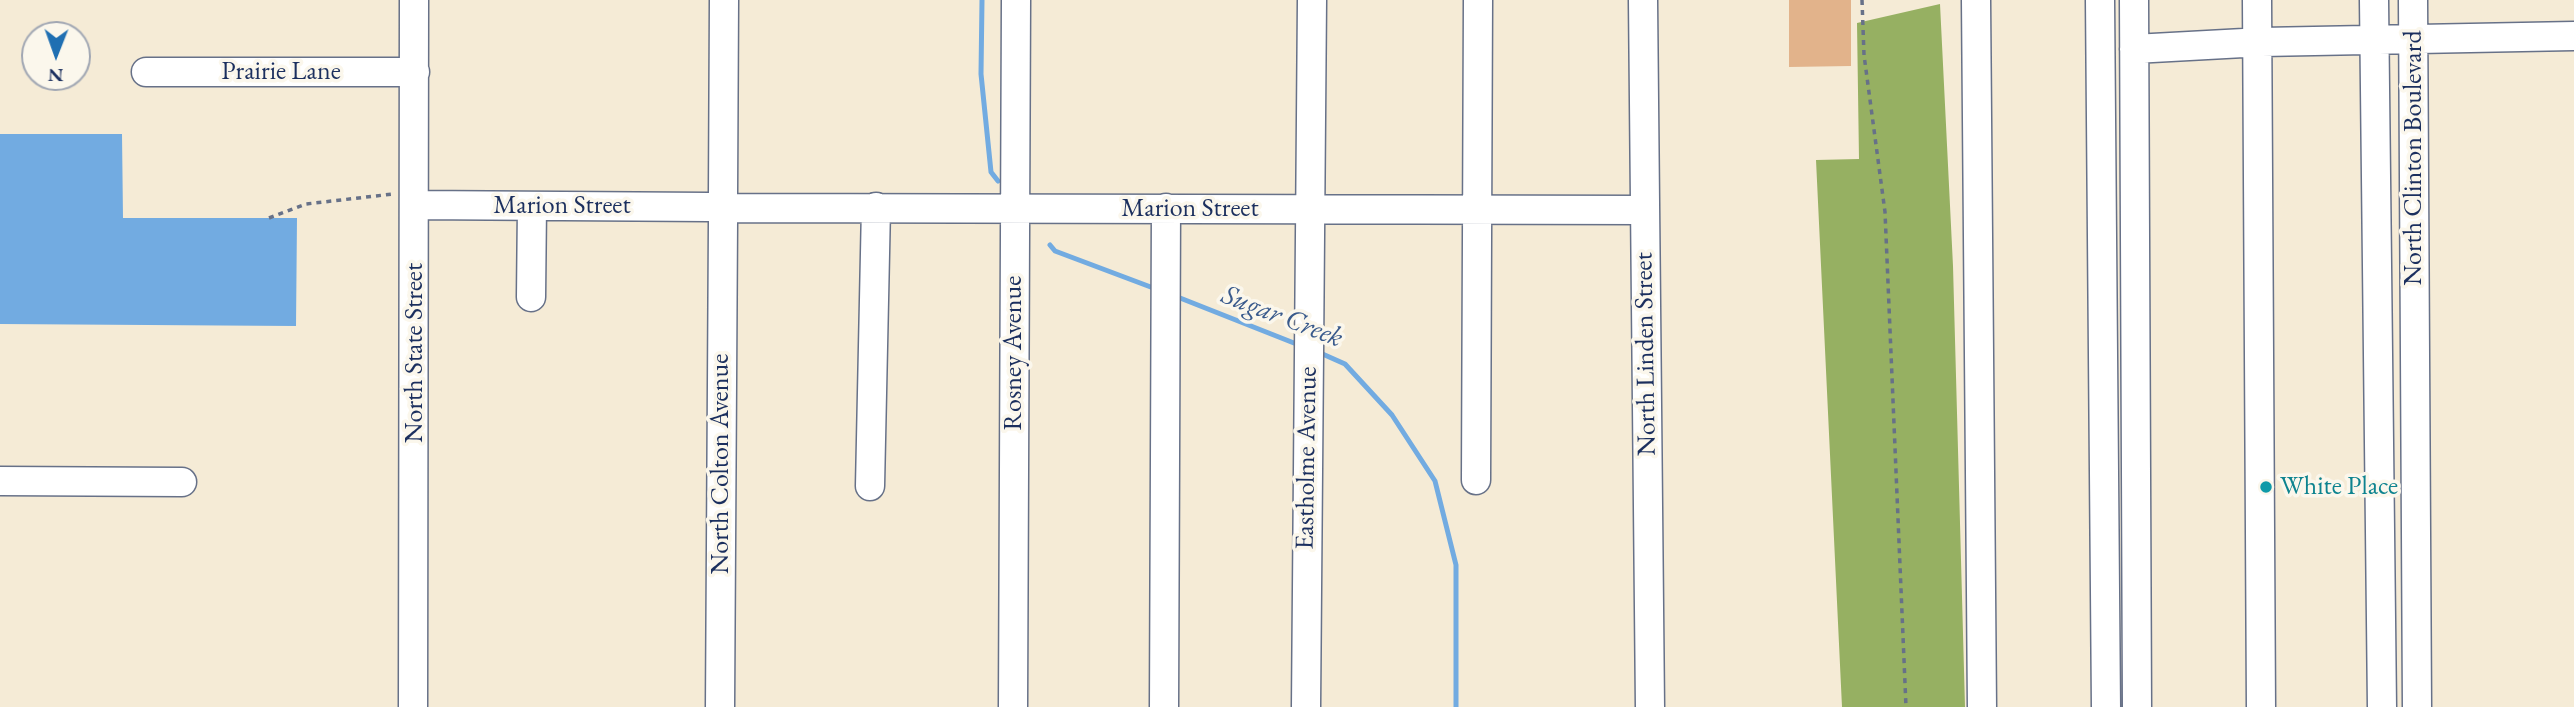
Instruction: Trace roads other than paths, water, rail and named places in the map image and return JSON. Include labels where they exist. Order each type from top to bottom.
[{"type":"street","name":"North State Street","points":[[413,707],[416,199],[414,0]]},
{"type":"street","name":"North Colton Avenue","points":[[720,707],[724,0]]},
{"type":"street","name":"Rosney Avenue","points":[[1013,707],[1016,0]]},
{"type":"street","name":"Eastholme Avenue","points":[[1306,707],[1312,0]]},
{"type":"street","points":[[1476,480],[1478,0]]},
{"type":"street","name":"North Linden Street","points":[[1643,0],[1650,707]]},
{"type":"street","points":[[1976,0],[1982,707]]},
{"type":"street","points":[[2100,0],[2106,707]]},
{"type":"street","points":[[2134,0],[2137,707]]},
{"type":"street","points":[[2257,0],[2261,707]]},
{"type":"street","name":"North Clinton Boulevard","points":[[2374,0],[2382,707]]},
{"type":"street","name":"North Clinton Boulevard","points":[[2413,0],[2417,707]]},
{"type":"street","points":[[2101,46],[2111,34],[2122,33],[2130,39],[2134,49]]},
{"type":"street","points":[[2134,49],[2257,43],[2574,36]]},
{"type":"street","name":"Prairie Lane","points":[[146,72],[415,72]]},
{"type":"street","name":"Marion Street","points":[[416,199],[532,206],[722,208],[1645,210]]},
{"type":"street","points":[[531,297],[532,206]]},
{"type":"street","points":[[870,486],[876,207]]},
{"type":"street","points":[[1164,707],[1166,208]]},
{"type":"street","name":"North Clinton Boulevard","points":[[2378,315],[2415,315]]},
{"type":"street","points":[[2104,446],[2136,447]]},
{"type":"street","points":[[0,481],[182,482]]},
{"type":"street","points":[[2104,532],[2136,532]]},
{"type":"street","points":[[2381,600],[2416,600]]},
{"type":"water","points":[[0,134],[122,134],[123,218],[297,218],[296,326],[0,324]]},
{"type":"waterway","name":"Sugar Creek","points":[[982,0],[981,74],[991,172],[998,181]]},
{"type":"waterway","name":"Sugar Creek","points":[[1050,245],[1055,251],[1156,289]]},
{"type":"waterway","name":"Sugar Creek","points":[[1175,296],[1299,345]]},
{"type":"waterway","name":"Sugar Creek","points":[[1318,352],[1345,364],[1392,415],[1435,481],[1456,565],[1456,707]]},
{"type":"place","name":"White Place","points":[[2266,487]]}]
